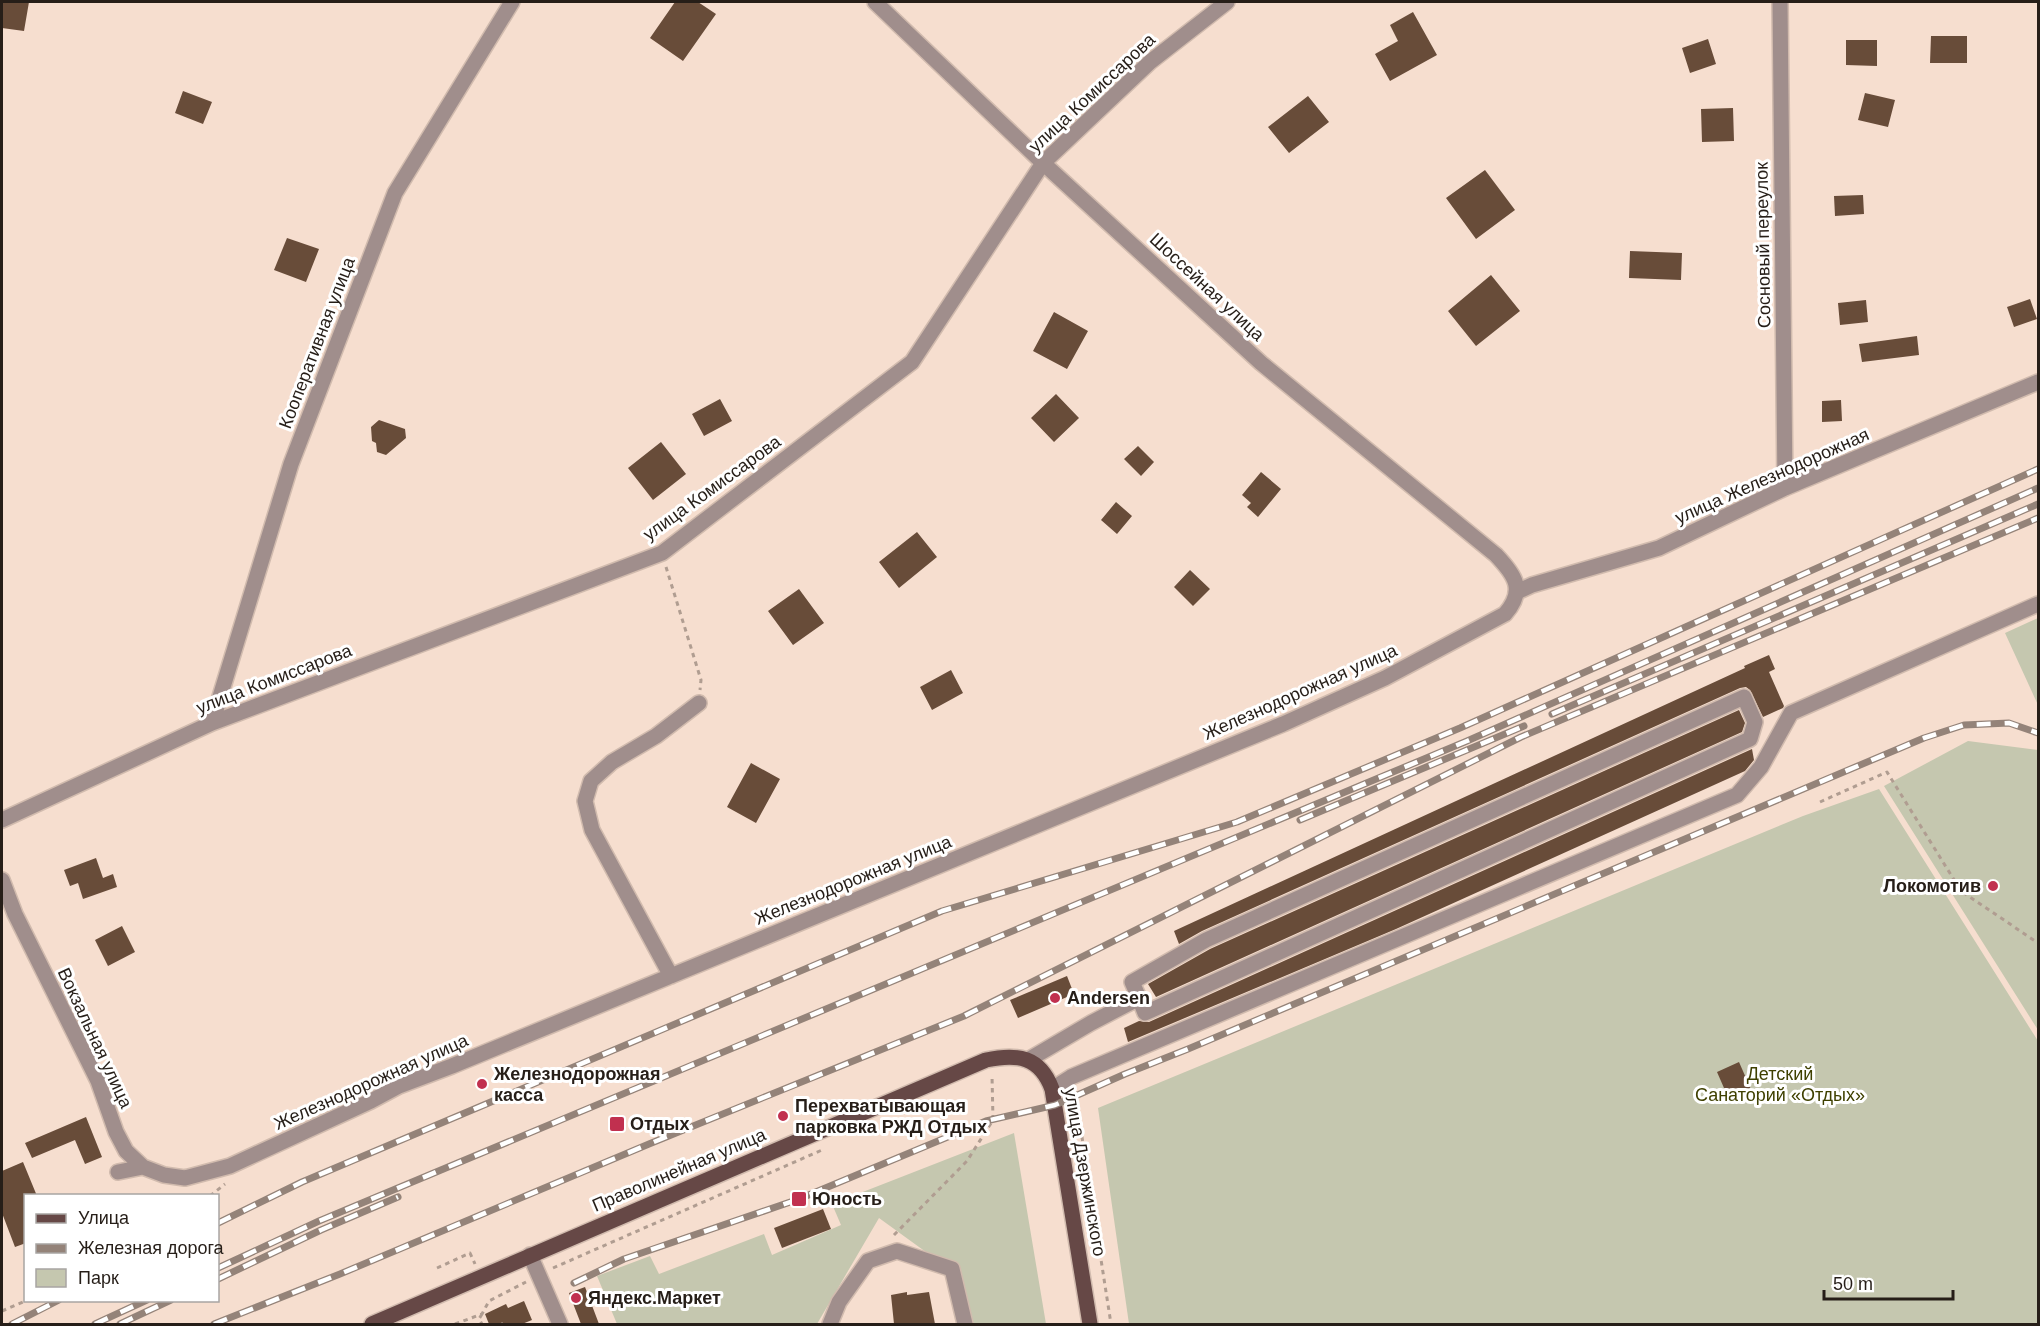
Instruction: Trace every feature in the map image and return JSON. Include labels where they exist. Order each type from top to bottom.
[{"type":"main road","name":"Праволинейная улица","points":[[372,1324],[986,1060],[1003,1056],[1028,1060]]},
{"type":"main road","name":"улица Дзержинского","points":[[1028,1060],[1047,1076],[1052,1089],[1090,1324]]},
{"type":"street","name":"Кооперативная улица","points":[[212,723],[291,464],[395,193],[512,2]]},
{"type":"street","name":"Шоссейная улица","points":[[874,2],[1043,163],[1261,363],[1496,555],[1515,577],[1517,592]]},
{"type":"street","name":"улица Комиссарова","points":[[2,820],[212,723],[662,553],[912,362],[1043,163],[1150,62],[1227,2]]},
{"type":"street","name":"Сосновый переулок","points":[[1780,2],[1785,488]]},
{"type":"street","name":"улица Железнодорожная","points":[[1517,592],[1532,585],[1659,548],[1785,488],[2038,382]]},
{"type":"street","name":"Железнодорожная улица","points":[[143,1167],[164,1175],[185,1178],[230,1166],[399,1086],[1283,724],[1385,678],[1505,614],[1513,604],[1517,592]]},
{"type":"street","points":[[1052,1089],[1071,1077],[1737,795],[1761,767],[1791,713],[2038,604]]},
{"type":"street","points":[[1744,697],[1755,722],[1750,739],[1145,1013],[1139,998],[1132,982],[1206,940],[1744,697]]},
{"type":"street","points":[[671,976],[592,830],[585,801],[591,781],[612,762],[656,736],[699,703]]},
{"type":"street","name":"Вокзальная улица","points":[[2,880],[8,917],[98,1081],[126,1151],[143,1167]]},
{"type":"street","points":[[1028,1060],[1139,998]]},
{"type":"street","points":[[118,1172],[143,1167]]},
{"type":"street","points":[[830,1324],[839,1302],[868,1261],[897,1251],[952,1269],[964,1324]]},
{"type":"street","points":[[530,1256],[560,1324]]},
{"type":"street","points":[[839,1302],[844,1324]]},
{"type":"path","points":[[662,553],[701,680],[699,703]]},
{"type":"path","points":[[1820,802],[1887,772],[1961,891],[2038,943]]},
{"type":"path","points":[[893,1236],[966,1161],[993,1120],[992,1075],[986,1060]]},
{"type":"path","points":[[992,1075],[999,1074]]},
{"type":"path","points":[[1074,1085],[1110,1324]]},
{"type":"path","points":[[482,1324],[479,1319],[489,1301],[538,1275],[830,1146]]},
{"type":"path","points":[[2,1311],[24,1302]]},
{"type":"path","points":[[455,1324],[482,1314]]},
{"type":"green space","points":[[2038,618],[2038,705],[2005,633]]},
{"type":"green space","name":"Локомотив","points":[[1968,741],[2038,750],[2038,1030],[1884,786]]},
{"type":"green space","name":"Детский Санаторий «Отдых»","points":[[1879,789],[2038,1041],[2038,1324],[1129,1324],[1098,1108],[1803,816]]},
{"type":"green space","points":[[1014,1133],[1046,1324],[968,1324],[959,1276],[879,1218],[817,1324],[617,1324],[597,1276],[650,1256],[659,1274],[764,1234],[772,1255],[841,1225],[832,1204]]},
{"type":"building","points":[[2,2],[29,2],[24,31],[2,28]]},
{"type":"building","points":[[675,2],[698,2],[716,14],[683,61],[650,38]]},
{"type":"building","points":[[1413,12],[1437,55],[1390,81],[1375,54],[1398,41],[1390,25]]},
{"type":"building","points":[[1931,36],[1967,36],[1967,63],[1930,63]]},
{"type":"building","points":[[1708,39],[1716,64],[1690,73],[1682,48]]},
{"type":"building","points":[[1846,40],[1877,40],[1877,66],[1846,65]]},
{"type":"building","points":[[183,91],[212,102],[203,124],[175,113]]},
{"type":"building","points":[[1865,93],[1895,100],[1888,127],[1858,120]]},
{"type":"building","points":[[1308,96],[1329,122],[1289,153],[1268,127]]},
{"type":"building","points":[[1733,108],[1734,141],[1702,142],[1701,109]]},
{"type":"building","points":[[1485,170],[1515,210],[1476,239],[1446,198]]},
{"type":"building","points":[[1863,195],[1864,214],[1835,216],[1834,196]]},
{"type":"building","points":[[287,238],[319,249],[306,282],[274,270]]},
{"type":"building","points":[[1630,251],[1682,253],[1681,280],[1629,278]]},
{"type":"building","points":[[1491,275],[1520,311],[1476,346],[1448,311]]},
{"type":"building","points":[[2030,299],[2037,319],[2014,327],[2007,307]]},
{"type":"building","points":[[1866,300],[1868,322],[1840,325],[1838,303]]},
{"type":"building","points":[[1054,312],[1088,331],[1067,369],[1033,351]]},
{"type":"building","points":[[1917,336],[1919,355],[1862,362],[1859,344]]},
{"type":"building","points":[[1056,394],[1079,418],[1054,442],[1031,418]]},
{"type":"building","points":[[720,399],[732,421],[704,436],[692,414]]},
{"type":"building","points":[[1841,400],[1842,421],[1822,422],[1822,401]]},
{"type":"building","points":[[379,420],[405,429],[406,438],[386,455],[377,452],[376,443],[372,441],[371,427]]},
{"type":"building","points":[[661,442],[686,474],[653,500],[628,468]]},
{"type":"building","points":[[1138,446],[1154,462],[1141,476],[1124,459]]},
{"type":"building","points":[[1261,472],[1281,489],[1258,517],[1247,507],[1251,503],[1242,495]]},
{"type":"building","points":[[1116,502],[1132,516],[1117,534],[1101,520]]},
{"type":"building","points":[[917,532],[937,557],[899,588],[879,562]]},
{"type":"building","points":[[1190,570],[1210,589],[1193,606],[1174,587]]},
{"type":"building","points":[[799,589],[824,623],[793,645],[768,611]]},
{"type":"building","points":[[1769,655],[1775,669],[1769,672],[1783,708],[1763,717],[1750,690],[1746,687],[1740,688],[1202,931],[1179,944],[1174,931]]},
{"type":"building","points":[[951,670],[963,693],[932,710],[920,687]]},
{"type":"building","points":[[1739,710],[1745,723],[1742,732],[1156,997],[1148,984],[1210,949]]},
{"type":"building","points":[[1752,749],[1754,760],[1745,771],[1396,929],[1128,1042],[1124,1028],[1139,1021],[1149,1022]]},
{"type":"building","points":[[751,763],[780,779],[756,823],[727,807]]},
{"type":"building","points":[[96,858],[103,878],[113,874],[117,887],[83,899],[78,883],[70,886],[64,870]]},
{"type":"building","points":[[122,926],[135,952],[108,966],[95,940]]},
{"type":"building","points":[[1067,976],[1074,994],[1018,1018],[1010,1000]]},
{"type":"building","points":[[1739,1062],[1753,1094],[1731,1104],[1717,1072]]},
{"type":"building","points":[[86,1117],[102,1157],[85,1164],[75,1140],[32,1158],[25,1143]]},
{"type":"building","points":[[23,1162],[36,1194],[24,1194],[24,1244],[15,1247],[2,1213],[2,1171]]},
{"type":"building","points":[[823,1209],[831,1229],[782,1248],[774,1228]]},
{"type":"building","points":[[585,1287],[599,1324],[581,1324],[569,1293]]},
{"type":"building","points":[[907,1292],[907,1295],[929,1292],[935,1324],[894,1324],[891,1295]]},
{"type":"building","points":[[524,1301],[532,1320],[522,1324],[489,1324],[485,1314],[506,1304],[508,1308]]},
{"type":"railway","points":[[219,1223],[302,1182],[942,911],[1237,822],[1460,728],[2038,469]]},
{"type":"railway","points":[[219,1268],[319,1221],[1467,741],[2038,488]]},
{"type":"railway","points":[[1552,714],[2038,504]]},
{"type":"railway","points":[[214,1324],[964,1016],[1521,737],[2038,518]]},
{"type":"railway","points":[[574,1283],[624,1259],[799,1199],[986,1121],[1055,1105],[1924,738],[1964,725],[2009,723],[2038,733]]},
{"type":"railway","points":[[1300,820],[1524,726]]},
{"type":"railway","points":[[219,1279],[321,1230],[398,1197]]},
{"type":"railway","points":[[12,1324],[55,1302]]},
{"type":"railway","points":[[95,1324],[143,1302]]},
{"type":"railway","points":[[120,1324],[167,1302]]},
{"type":"place","name":"Локомотив","points":[[1993,886]]},
{"type":"place","name":"Andersen","points":[[1055,998]]},
{"type":"place","name":"Железнодорожная касса","points":[[482,1084]]},
{"type":"place","name":"Перехватывающая парковка РЖД Отдых","points":[[783,1116]]},
{"type":"place","name":"Отдых","points":[[617,1124]]},
{"type":"place","name":"Юность","points":[[799,1199]]},
{"type":"place","name":"Яндекс.Маркет","points":[[576,1298]]}]
